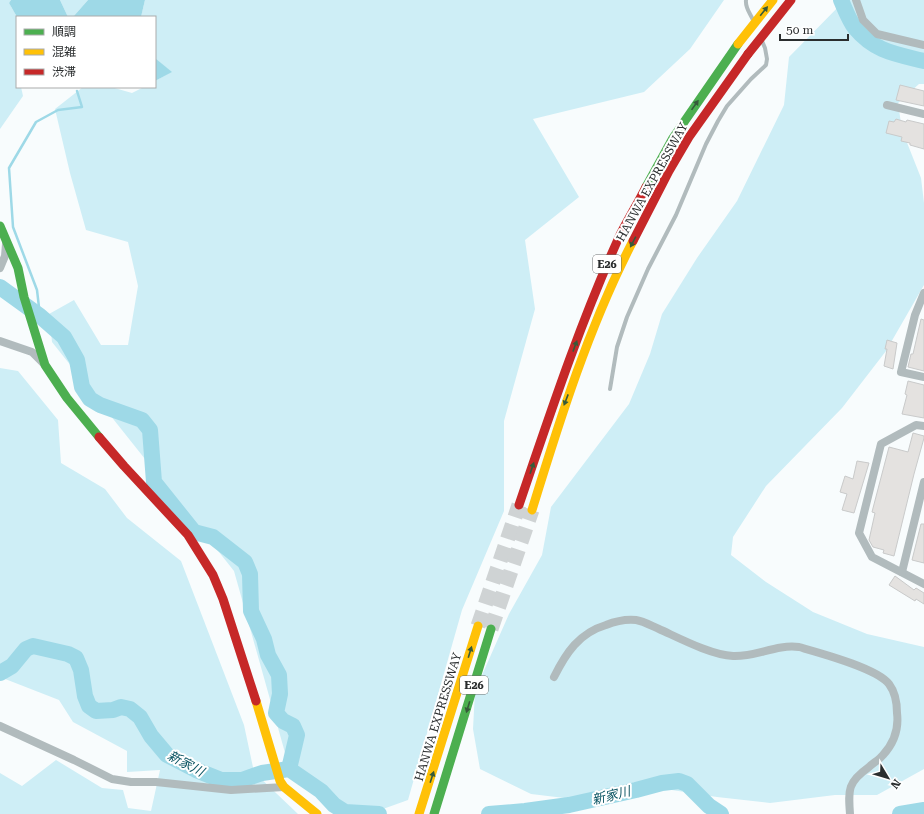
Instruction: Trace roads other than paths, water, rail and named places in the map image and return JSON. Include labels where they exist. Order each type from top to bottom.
[{"type":"main road","name":"HANWA EXPRESSWAY","points":[[519,505],[590,303],[621,234],[673,138],[738,44],[773,0]]},
{"type":"main road","name":"HANWA EXPRESSWAY","points":[[532,510],[560,419],[617,272],[669,171],[689,137],[748,54],[791,0]]},
{"type":"main road","points":[[0,226],[18,268],[26,304],[46,365],[67,398],[76,409],[124,466],[188,535],[213,575],[241,652],[282,784],[317,814]]},
{"type":"main road","name":"HANWA EXPRESSWAY","points":[[420,814],[478,626]]},
{"type":"main road","name":"HANWA EXPRESSWAY","points":[[434,814],[491,629]]},
{"type":"street","points":[[856,0],[863,20],[877,34],[924,45]]},
{"type":"street","points":[[887,105],[924,114]]},
{"type":"street","points":[[0,268],[6,256],[6,239]]},
{"type":"street","points":[[924,293],[915,314],[901,372],[924,377]]},
{"type":"street","points":[[0,341],[32,352],[46,365]]},
{"type":"street","points":[[924,426],[916,425],[881,444],[859,533],[872,557],[924,584]]},
{"type":"street","points":[[902,572],[924,482]]},
{"type":"street","points":[[554,678],[570,651],[593,629],[626,619],[638,620],[705,649],[733,656],[753,654],[788,646],[799,646],[867,669],[880,675],[888,683],[894,694],[897,703],[897,729],[892,744],[882,757],[854,778],[850,787],[850,814]]},
{"type":"street","points":[[0,726],[112,779],[131,782],[156,782],[231,790],[282,784]]},
{"type":"lane","points":[[746,0],[748,11],[756,28]]},
{"type":"lane","points":[[610,389],[617,347],[627,317],[648,269],[676,215],[706,144],[727,106],[751,79],[766,65],[767,59],[765,48],[759,35]]},
{"type":"water","points":[[11,0],[60,0],[68,16],[16,16],[9,3]]},
{"type":"water","points":[[88,0],[145,0],[141,16],[74,16]]},
{"type":"water","points":[[156,59],[172,72],[156,80]]},
{"type":"waterway","points":[[841,0],[855,28],[870,42],[886,51],[924,61]]},
{"type":"waterway","points":[[40,316],[37,290],[13,227],[9,168],[36,122],[58,110],[82,107],[77,91]]},
{"type":"waterway","points":[[0,287],[40,316],[64,337],[77,360],[82,387],[90,399],[100,405],[142,420],[150,430],[154,482],[194,532],[213,537],[245,562],[250,574],[251,611],[264,639],[268,655],[279,675],[280,694],[276,713],[283,721],[293,726],[297,735],[289,769]]},
{"type":"waterway","name":"新家川","points":[[0,673],[12,666],[26,649],[33,646],[68,654],[76,658],[81,670],[85,696],[89,706],[96,711],[113,710],[121,707],[130,709],[140,717],[151,736],[167,755],[196,770],[221,780],[242,780],[262,773],[289,769],[321,791],[334,805],[345,812],[379,814]]},
{"type":"waterway","name":"新家川","points":[[489,814],[569,805],[662,783],[679,781],[687,784],[709,806],[721,814]]},
{"type":"waterway","name":"新家川","points":[[900,814],[924,810]]},
{"type":"tunnel","points":[[478,626],[519,505]]},
{"type":"tunnel","points":[[491,629],[532,510]]}]
